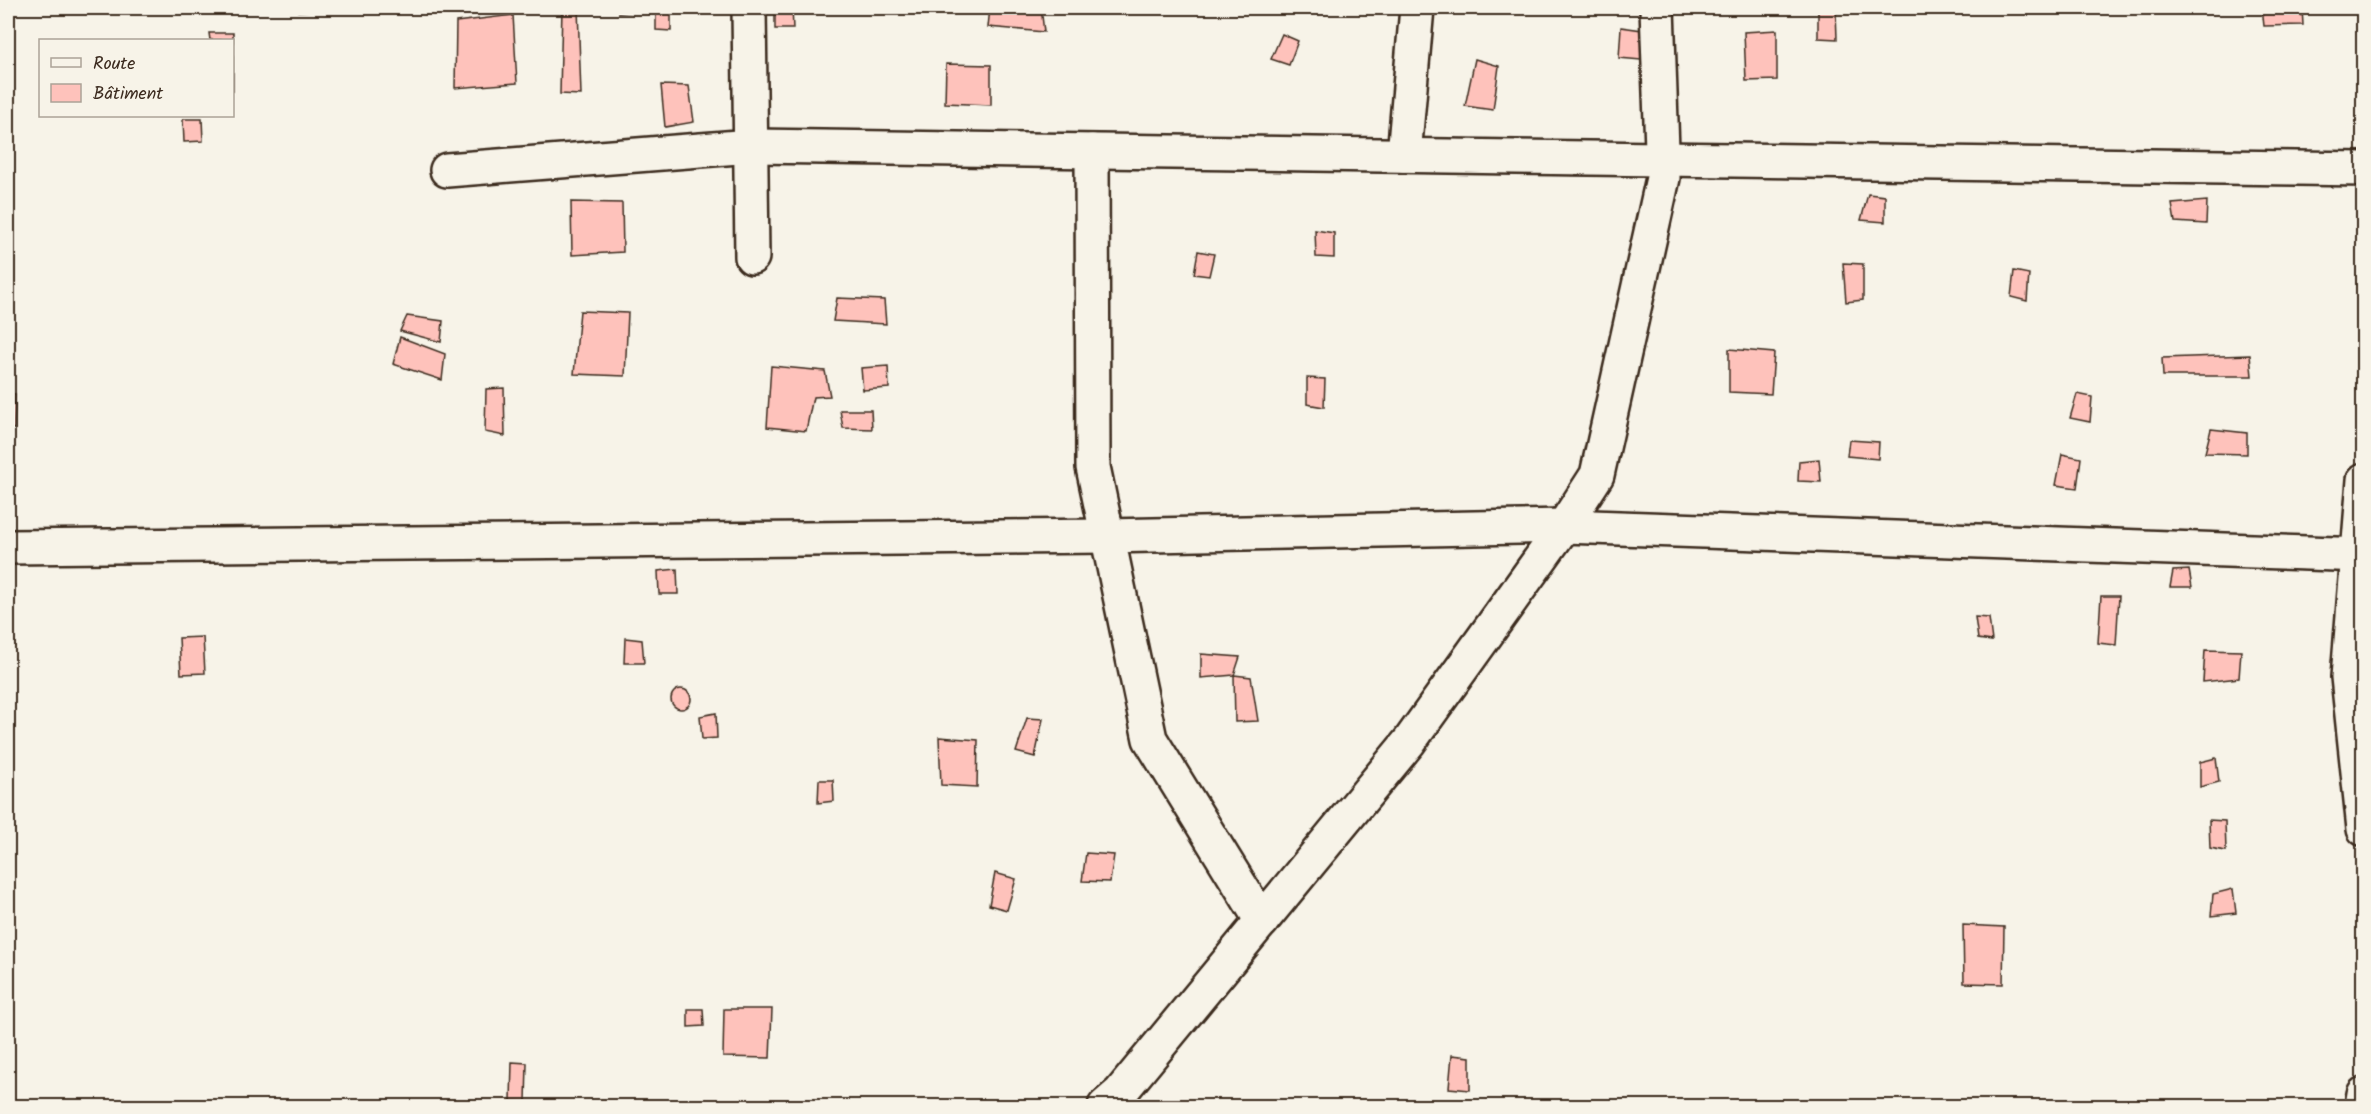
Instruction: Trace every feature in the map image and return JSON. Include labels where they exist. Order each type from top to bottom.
[{"type":"street","points":[[749,8],[752,257]]},
{"type":"street","points":[[1404,155],[1417,8]]},
{"type":"street","points":[[1105,1107],[1120,1093],[1409,742],[1564,526],[1597,475],[1663,178],[1657,8]]},
{"type":"street","points":[[447,170],[750,146],[2364,169]]},
{"type":"street","points":[[1092,151],[1093,467],[1150,739],[1262,921]]},
{"type":"street","points":[[2364,480],[2361,555],[2348,677],[2364,829]]},
{"type":"street","points":[[8,547],[1107,536],[1564,526],[2361,555]]},
{"type":"street","points":[[2362,1107],[2364,1094]]},
{"type":"building","points":[[297,8],[347,8],[298,11]]},
{"type":"building","points":[[562,8],[578,8],[581,95],[560,94]]},
{"type":"building","points":[[619,8],[641,8],[641,11],[619,13]]},
{"type":"building","points":[[656,8],[671,8],[671,31],[656,30]]},
{"type":"building","points":[[775,8],[792,8],[793,29],[775,29]]},
{"type":"building","points":[[990,8],[1041,8],[1044,32],[988,27]]},
{"type":"building","points":[[2262,8],[2302,8],[2303,25],[2264,26]]},
{"type":"building","points":[[1818,11],[1836,11],[1837,39],[1818,38]]},
{"type":"building","points":[[513,15],[517,83],[455,88],[456,22]]},
{"type":"building","points":[[1621,27],[1642,30],[1641,60],[1619,58]]},
{"type":"building","points":[[1777,30],[1777,80],[1746,81],[1744,32]]},
{"type":"building","points":[[209,33],[233,33],[233,39],[210,39]]},
{"type":"building","points":[[1282,34],[1298,41],[1289,65],[1271,59]]},
{"type":"building","points":[[1475,59],[1499,66],[1493,110],[1465,106]]},
{"type":"building","points":[[946,64],[991,65],[991,105],[945,103]]},
{"type":"building","points":[[661,85],[689,86],[694,122],[665,127]]},
{"type":"building","points":[[183,119],[202,119],[203,141],[184,142]]},
{"type":"building","points":[[1868,194],[1885,196],[1885,222],[1861,220]]},
{"type":"building","points":[[2207,201],[2206,224],[2175,222],[2172,204]]},
{"type":"building","points":[[571,202],[622,203],[623,252],[572,255]]},
{"type":"building","points":[[1315,230],[1334,233],[1334,258],[1316,257]]},
{"type":"building","points":[[1198,251],[1214,254],[1209,276],[1194,274]]},
{"type":"building","points":[[1843,263],[1863,264],[1863,300],[1846,302]]},
{"type":"building","points":[[2014,271],[2029,274],[2027,301],[2011,297]]},
{"type":"building","points":[[837,298],[884,300],[886,324],[833,321]]},
{"type":"building","points":[[580,311],[628,313],[625,376],[574,374]]},
{"type":"building","points":[[407,316],[443,321],[441,342],[400,331]]},
{"type":"building","points":[[400,337],[445,354],[442,380],[393,364]]},
{"type":"building","points":[[1729,349],[1774,353],[1771,394],[1729,392]]},
{"type":"building","points":[[2250,355],[2252,376],[2163,376],[2162,358]]},
{"type":"building","points":[[771,366],[825,371],[830,396],[813,397],[806,431],[767,427]]},
{"type":"building","points":[[888,366],[889,388],[863,390],[861,368]]},
{"type":"building","points":[[1307,378],[1325,379],[1324,407],[1307,404]]},
{"type":"building","points":[[504,388],[505,436],[485,432],[486,389]]},
{"type":"building","points":[[8,393],[15,394],[14,429],[8,428]]},
{"type":"building","points":[[2077,394],[2092,397],[2090,422],[2070,418]]},
{"type":"building","points":[[840,410],[871,410],[872,429],[843,428]]},
{"type":"building","points":[[2211,429],[2247,433],[2247,454],[2205,453]]},
{"type":"building","points":[[1849,440],[1879,442],[1878,459],[1847,456]]},
{"type":"building","points":[[2062,454],[2081,458],[2077,488],[2056,485]]},
{"type":"building","points":[[1819,459],[1821,482],[1798,481],[1799,461]]},
{"type":"building","points":[[677,569],[678,594],[659,594],[658,571]]},
{"type":"building","points":[[2189,570],[2192,587],[2170,587],[2173,571]]},
{"type":"building","points":[[2101,596],[2119,596],[2116,645],[2098,643]]},
{"type":"building","points":[[1975,617],[1989,618],[1992,641],[1978,639]]},
{"type":"building","points":[[203,637],[205,673],[181,674],[179,638]]},
{"type":"building","points":[[625,638],[642,640],[644,663],[624,663]]},
{"type":"building","points":[[2205,650],[2241,651],[2239,678],[2203,682]]},
{"type":"building","points":[[1201,654],[1240,657],[1234,675],[1201,678]]},
{"type":"building","points":[[1234,675],[1251,677],[1258,721],[1235,722]]},
{"type":"building","points":[[681,689],[688,692],[691,699],[688,706],[681,709],[674,706],[671,699],[674,692]]},
{"type":"building","points":[[716,713],[717,738],[702,739],[700,716]]},
{"type":"building","points":[[1027,718],[1043,719],[1035,757],[1016,752]]},
{"type":"building","points":[[939,737],[978,740],[977,787],[941,785]]},
{"type":"building","points":[[2216,758],[2219,782],[2200,787],[2200,762]]},
{"type":"building","points":[[819,780],[833,780],[834,801],[818,803]]},
{"type":"building","points":[[2209,820],[2225,821],[2226,851],[2210,848]]},
{"type":"building","points":[[1086,853],[1114,855],[1110,882],[1082,881]]},
{"type":"building","points":[[995,873],[1016,879],[1007,910],[989,905]]},
{"type":"building","points":[[2233,889],[2236,913],[2211,916],[2213,894]]},
{"type":"building","points":[[1963,925],[2004,927],[2003,984],[1964,983]]},
{"type":"building","points":[[688,1009],[703,1009],[704,1026],[688,1027]]},
{"type":"building","points":[[724,1009],[772,1009],[770,1058],[723,1057]]},
{"type":"building","points":[[1452,1055],[1470,1057],[1470,1090],[1449,1088]]},
{"type":"building","points":[[512,1062],[527,1063],[526,1102],[511,1101]]}]
